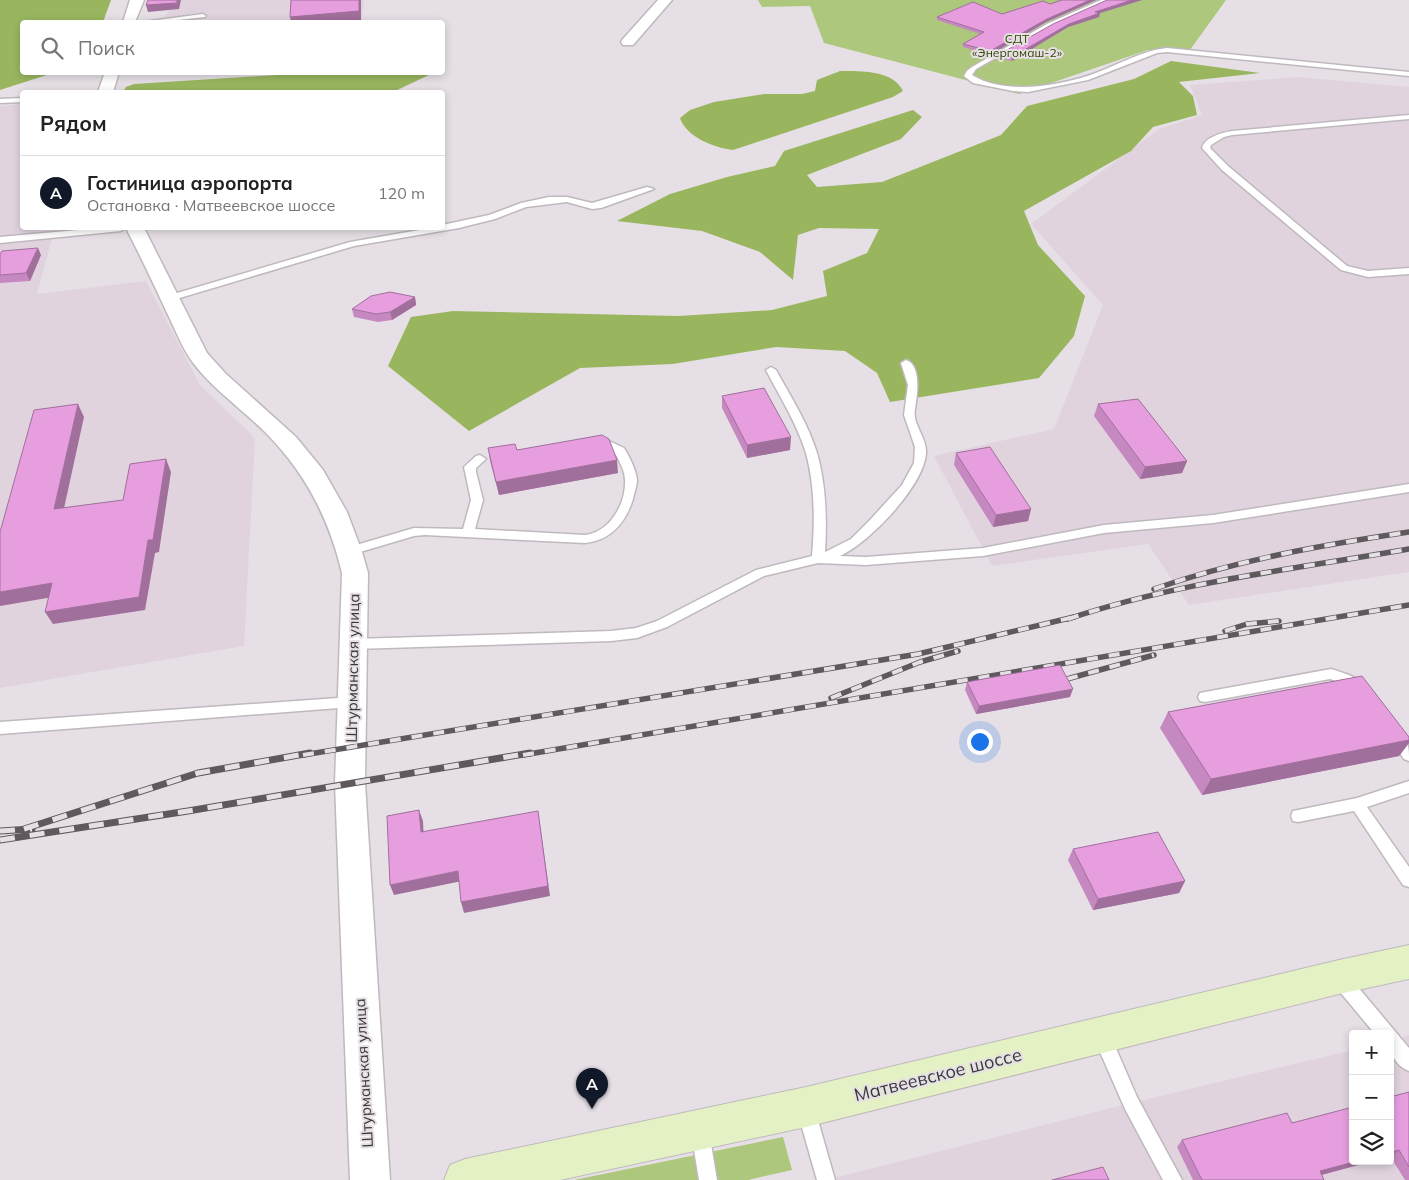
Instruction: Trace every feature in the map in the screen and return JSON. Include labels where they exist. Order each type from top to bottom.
[{"type":"main road","name":"Матвеевское шоссе","points":[[465,1180],[806,1107],[1339,977],[1409,962]]},
{"type":"street","points":[[130,20],[137,0]]},
{"type":"street","points":[[628,42],[666,0]]},
{"type":"street","points":[[107,90],[111,75]]},
{"type":"street","name":"Штурманская улица","points":[[136,230],[200,358],[226,387],[273,427],[306,462],[335,510],[350,551],[355,573],[350,783],[370,1180]]},
{"type":"lane","points":[[1106,0],[1049,24],[974,68],[969,72],[968,76],[976,81],[1013,89],[1028,90],[1086,79],[1156,51],[1166,50],[1409,74]]},
{"type":"lane","points":[[165,20],[204,16]]},
{"type":"lane","points":[[0,101],[20,100]]},
{"type":"lane","points":[[1409,117],[1232,133],[1215,138],[1207,144],[1206,148],[1225,168],[1344,268],[1368,275],[1409,271]]},
{"type":"lane","points":[[445,228],[492,217],[524,205],[549,200],[566,199],[592,206],[601,205],[650,189]]},
{"type":"lane","points":[[0,240],[101,230]]},
{"type":"lane","points":[[170,298],[354,244],[431,230]]},
{"type":"lane","points":[[354,644],[611,636],[637,633],[662,624],[760,573],[818,559],[844,549],[854,542],[910,483],[917,467],[921,450],[909,414],[913,393],[913,378],[906,363]]},
{"type":"lane","points":[[771,370],[800,427],[811,452],[816,471],[819,498],[818,559]]},
{"type":"lane","points":[[350,551],[414,532],[442,531],[585,539],[592,539],[604,534],[613,527],[622,514],[631,481],[620,450],[607,443]]},
{"type":"lane","points":[[468,533],[478,500],[470,467],[480,458]]},
{"type":"lane","points":[[818,559],[866,561],[983,552],[1104,529],[1213,519],[1409,488]]},
{"type":"lane","points":[[1205,697],[1332,674],[1352,682],[1370,702]]},
{"type":"lane","points":[[0,728],[352,702]]},
{"type":"lane","points":[[1387,725],[1409,755]]},
{"type":"lane","points":[[1298,816],[1357,804],[1409,787]]},
{"type":"lane","points":[[1357,804],[1409,880]]},
{"type":"lane","points":[[1339,977],[1383,1030]]},
{"type":"lane","points":[[1101,1035],[1132,1103],[1172,1180]]},
{"type":"lane","points":[[1394,1044],[1409,1062]]},
{"type":"lane","points":[[806,1107],[826,1180]]},
{"type":"lane","points":[[699,1130],[708,1180]]},
{"type":"shaded area","points":[[174,0],[364,0],[361,20],[164,20]]},
{"type":"shaded area","points":[[1298,77],[1409,87],[1409,572],[1189,605],[1148,544],[992,566],[934,456],[1054,429],[1103,305],[1031,224],[1159,129],[1202,115],[1190,85]]},
{"type":"shaded area","points":[[20,104],[20,230],[54,230],[37,294],[146,281],[200,385],[255,438],[244,646],[0,688],[0,106]]},
{"type":"shaded area","points":[[1409,1035],[1409,1180],[826,1180],[1131,1103],[1349,1051],[1349,1165],[1394,1165],[1394,1040]]},
{"type":"green space","points":[[0,0],[111,0],[104,20],[20,20],[20,75],[47,75],[0,90]]},
{"type":"green space","name":"СДТ «Энергомаш-2»","points":[[758,0],[1226,0],[1187,54],[1148,50],[1019,94],[824,43],[810,6],[762,7]]},
{"type":"green space","points":[[1171,61],[1260,73],[1179,82],[1193,96],[1197,115],[1153,127],[1131,151],[1024,211],[1038,245],[1085,296],[1074,336],[1039,378],[890,402],[877,373],[845,351],[776,347],[673,364],[580,368],[469,431],[388,366],[411,317],[453,311],[679,316],[772,310],[827,296],[823,271],[867,253],[879,229],[819,228],[798,235],[793,280],[760,252],[702,231],[617,221],[670,194],[727,177],[775,166],[784,151],[913,110],[922,117],[901,139],[807,175],[817,187],[882,182],[1001,135],[1027,106],[1134,79]]},
{"type":"green space","points":[[840,71],[884,75],[898,84],[903,91],[893,97],[733,150],[718,147],[695,136],[683,125],[680,118],[690,110],[714,102],[764,94],[802,94],[815,91],[817,80]]},
{"type":"green space","points":[[277,75],[429,75],[397,90],[124,90],[126,87],[134,84]]},
{"type":"green space","points":[[783,1137],[792,1170],[748,1180],[574,1180]]},
{"type":"building","points":[[148,0],[177,0],[177,3],[146,5]]},
{"type":"building","points":[[291,0],[359,0],[359,11],[290,17]]},
{"type":"building","points":[[1062,0],[1090,0],[1047,19],[990,51],[963,44],[984,32],[937,17],[973,2],[1002,14],[1043,1],[1050,4]]},
{"type":"building","points":[[1107,0],[1132,0],[1095,12],[1100,13],[1069,24],[1012,57],[1000,54],[1053,24]]},
{"type":"building","points":[[38,248],[26,273],[0,275],[0,254],[2,251]]},
{"type":"building","points":[[390,292],[415,297],[390,312],[376,314],[352,309],[371,296]]},
{"type":"building","points":[[764,388],[791,437],[747,445],[722,396]]},
{"type":"building","points":[[1138,399],[1187,461],[1145,467],[1098,404]]},
{"type":"building","points":[[78,404],[54,509],[123,500],[130,464],[166,459],[153,540],[148,540],[139,597],[45,612],[52,583],[0,592],[0,532],[34,410]]},
{"type":"building","points":[[602,435],[609,439],[617,460],[496,482],[488,448],[515,444],[517,450]]},
{"type":"building","points":[[990,447],[1031,509],[996,515],[956,453]]},
{"type":"building","points":[[1060,665],[1073,689],[979,706],[967,682]]},
{"type":"building","points":[[1362,676],[1409,737],[1409,740],[1211,779],[1168,712]]},
{"type":"building","points":[[419,810],[421,832],[538,811],[548,886],[461,902],[458,871],[390,885],[387,816]]},
{"type":"building","points":[[1158,832],[1185,881],[1098,899],[1073,849]]},
{"type":"building","points":[[1409,1092],[1409,1167],[1399,1150],[1394,1152],[1394,1096]]},
{"type":"building","points":[[1349,1108],[1349,1163],[1320,1171],[1324,1180],[1202,1180],[1182,1140],[1287,1113],[1292,1123]]},
{"type":"building","points":[[1103,1167],[1109,1180],[1052,1180]]},
{"type":"railway","points":[[1154,589],[1280,554],[1409,532]]},
{"type":"railway","points":[[1068,619],[1110,606],[1194,586],[1409,549]]},
{"type":"railway","points":[[523,755],[1409,605]]},
{"type":"railway","points":[[303,755],[918,654],[1074,617]]},
{"type":"railway","points":[[1225,631],[1247,624],[1279,621]]},
{"type":"railway","points":[[831,698],[920,662],[958,651]]},
{"type":"railway","points":[[1067,679],[1154,655]]},
{"type":"railway","points":[[24,829],[198,773],[310,753]]},
{"type":"railway","points":[[0,840],[188,811],[530,753]]},
{"type":"railway","points":[[0,831],[32,829]]},
{"type":"place","name":"Гостиница аэропорта","points":[[592,1109]]}]
